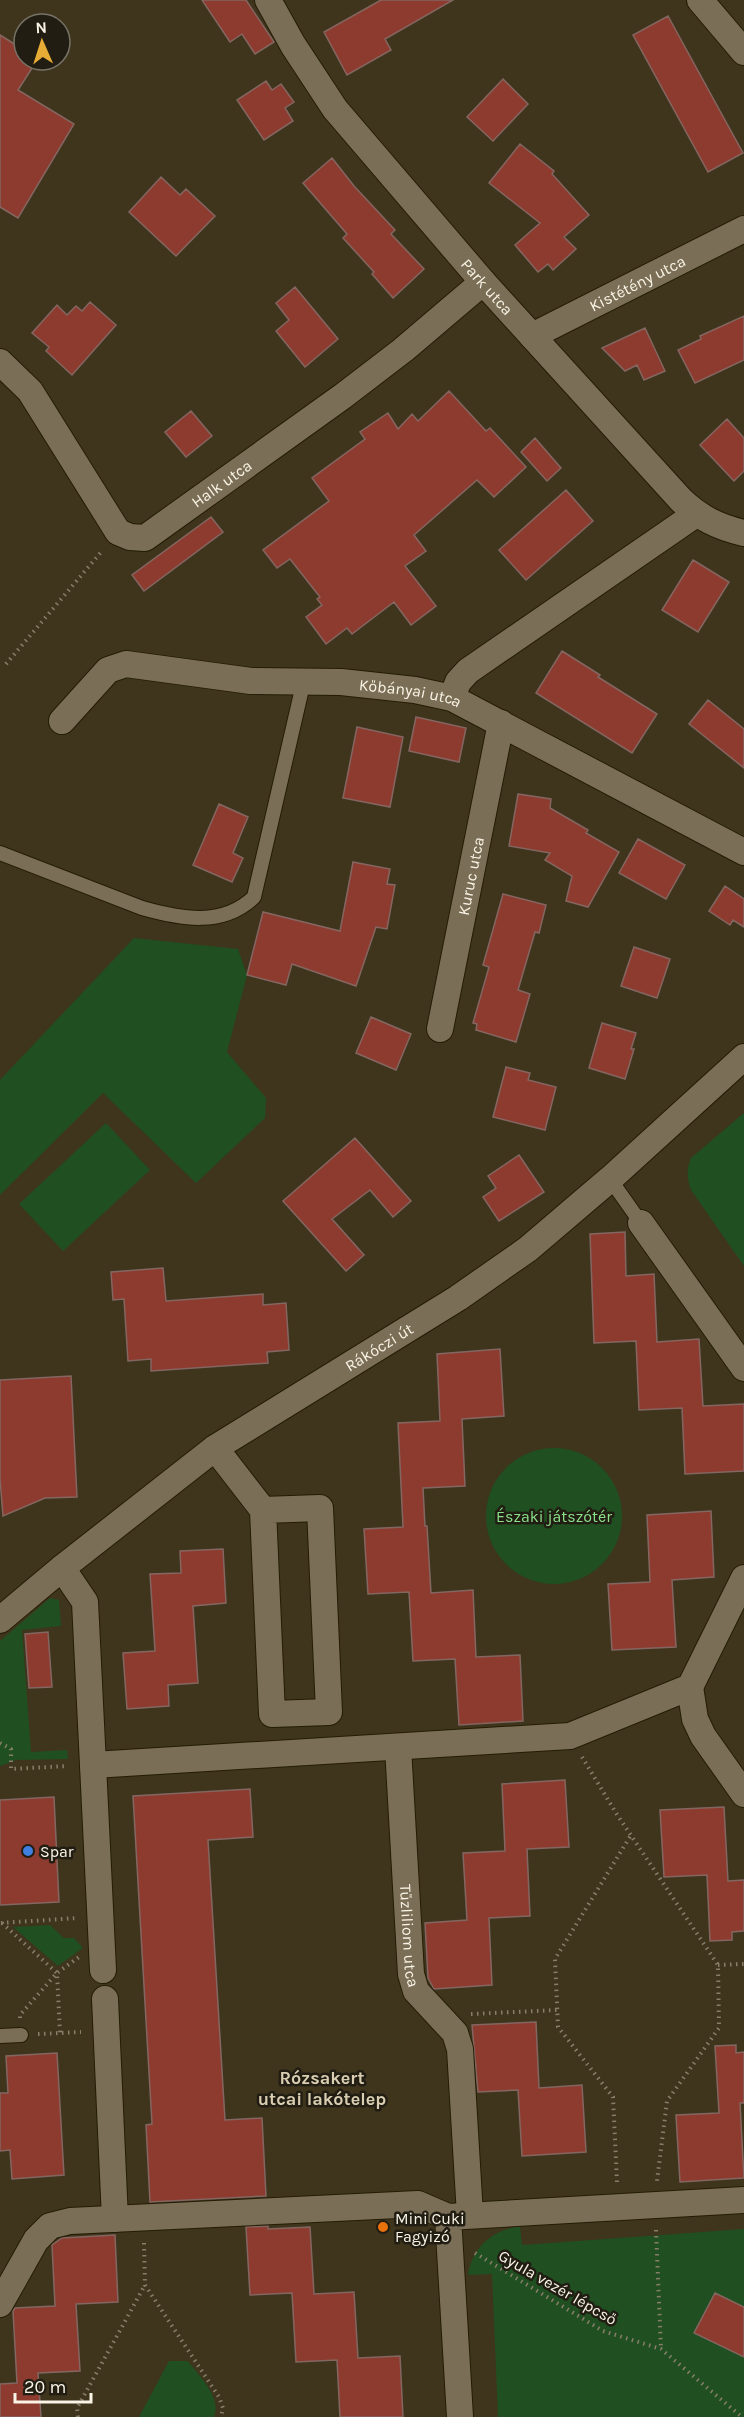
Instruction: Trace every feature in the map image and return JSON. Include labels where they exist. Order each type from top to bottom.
[{"type":"street","name":"Park utca","points":[[268,0],[293,45],[335,109],[483,282],[696,514],[716,525],[744,533]]},
{"type":"street","points":[[700,0],[744,52]]},
{"type":"street","name":"Kistétény utca","points":[[532,336],[744,229]]},
{"type":"street","name":"Halk utca","points":[[118,532],[130,537],[145,538],[369,376],[483,282]]},
{"type":"street","points":[[0,362],[30,391],[118,532]]},
{"type":"street","points":[[452,698],[458,682],[468,671],[696,514]]},
{"type":"street","name":"Kőbányai utca","points":[[62,721],[108,670],[126,664],[251,681],[304,680],[415,690],[452,698],[744,852]]},
{"type":"street","name":"Kuruc utca","points":[[440,1029],[501,723]]},
{"type":"street","name":"Rákóczi út","points":[[0,1620],[62,1568],[215,1448],[458,1298],[528,1249],[610,1179],[744,1057]]},
{"type":"street","points":[[641,1223],[744,1368]]},
{"type":"street","points":[[215,1448],[264,1510],[272,1714],[329,1712]]},
{"type":"street","points":[[264,1510],[320,1508],[331,1751]]},
{"type":"street","points":[[62,1568],[85,1602],[103,1970]]},
{"type":"street","points":[[744,1578],[690,1687],[695,1719],[703,1736],[744,1794]]},
{"type":"street","points":[[93,1765],[570,1736],[690,1687]]},
{"type":"street","name":"Tűzliliom utca","points":[[398,1747],[411,1974],[416,1991],[455,2033],[460,2049],[456,2223],[460,2417]]},
{"type":"street","points":[[105,1999],[115,2219]]},
{"type":"street","points":[[0,2304],[36,2240],[50,2226],[70,2221],[418,2204],[456,2223],[618,2207],[744,2199]]},
{"type":"lane","points":[[0,853],[142,908],[166,915],[202,919],[225,915],[243,908],[254,897],[304,680]]},
{"type":"lane","points":[[610,1179],[641,1223]]},
{"type":"lane","points":[[0,2036],[21,2035]]},
{"type":"path","points":[[6,664],[118,532]]},
{"type":"path","points":[[570,1736],[631,1835],[718,1965],[719,2028],[667,2101],[655,2205],[661,2349]]},
{"type":"path","points":[[0,1743],[11,1749],[11,1769],[93,1765]]},
{"type":"path","points":[[618,2207],[613,2097],[558,2027],[555,1959],[631,1835]]},
{"type":"path","points":[[1,1923],[101,1928]]},
{"type":"path","points":[[1,1923],[57,1973],[60,2033]]},
{"type":"path","points":[[101,1928],[20,2015],[21,2035],[106,2031]]},
{"type":"path","points":[[718,1965],[744,1964]]},
{"type":"path","points":[[438,2015],[557,2010]]},
{"type":"path","points":[[78,2417],[77,2408],[145,2285],[143,2218]]},
{"type":"path","name":"Gyula vezér lépcső","points":[[456,2223],[603,2331],[661,2349],[742,2417]]},
{"type":"path","points":[[145,2285],[219,2397],[223,2408],[221,2417]]},
{"type":"green space","points":[[134,938],[238,949],[247,975],[227,1052],[266,1098],[265,1118],[196,1183],[103,1093],[0,1195],[0,1080]]},
{"type":"green space","points":[[744,1113],[744,1266],[691,1190],[688,1166],[691,1158]]},
{"type":"green space","points":[[106,1123],[150,1170],[63,1251],[19,1204]]},
{"type":"green space","name":"Északi játszótér","points":[[554,1448],[580,1453],[592,1459],[602,1468],[611,1478],[617,1490],[622,1516],[617,1542],[611,1554],[602,1564],[592,1573],[580,1579],[554,1584],[528,1579],[516,1573],[506,1564],[497,1554],[491,1542],[486,1516],[491,1490],[497,1478],[506,1468],[516,1459],[528,1453]]},
{"type":"green space","points":[[50,1598],[59,1600],[61,1626],[22,1630],[31,1752],[67,1750],[68,1759],[16,1760],[0,1766],[0,1641]]},
{"type":"green space","points":[[50,1925],[64,1938],[74,1938],[83,1948],[58,1966],[13,1927]]},
{"type":"green space","points":[[520,2226],[522,2245],[744,2229],[744,2417],[498,2417],[492,2274],[468,2275],[474,2256],[485,2242],[501,2232]]},
{"type":"green space","points":[[169,2361],[188,2361],[212,2394],[216,2409],[214,2417],[139,2417]]},
{"type":"building","points":[[202,0],[246,0],[274,42],[255,54],[242,34],[230,42]]},
{"type":"building","points":[[381,0],[453,0],[385,39],[391,50],[347,75],[324,32]]},
{"type":"building","points":[[668,16],[743,153],[708,172],[633,35]]},
{"type":"building","points":[[0,35],[12,42],[12,72],[30,72],[18,90],[74,124],[18,218],[0,207]]},
{"type":"building","points":[[503,79],[528,104],[493,141],[467,117]]},
{"type":"building","points":[[266,81],[272,90],[281,84],[294,102],[285,108],[293,121],[264,140],[237,100]]},
{"type":"building","points":[[520,144],[554,171],[552,174],[589,215],[564,237],[576,249],[553,270],[548,264],[538,272],[515,245],[540,223],[489,183]]},
{"type":"building","points":[[332,158],[354,186],[395,230],[391,234],[424,269],[393,298],[372,274],[374,272],[343,238],[347,234],[303,183]]},
{"type":"building","points":[[161,177],[180,195],[186,189],[215,216],[176,256],[129,212]]},
{"type":"building","points":[[295,287],[338,339],[305,367],[276,331],[289,320],[276,303]]},
{"type":"building","points":[[90,302],[116,325],[72,375],[46,351],[49,347],[32,333],[57,305],[67,315],[76,306],[82,311]]},
{"type":"building","points":[[744,316],[744,360],[695,383],[678,350],[701,339],[700,336]]},
{"type":"building","points":[[645,328],[665,371],[644,380],[637,365],[625,371],[602,348]]},
{"type":"building","points":[[449,391],[486,431],[490,428],[526,467],[494,497],[477,480],[414,535],[426,551],[405,566],[436,606],[411,625],[394,602],[352,634],[347,628],[326,644],[306,617],[322,605],[317,599],[320,597],[290,559],[277,568],[263,550],[329,501],[312,478],[365,439],[360,432],[388,413],[398,429],[412,414],[418,421]]},
{"type":"building","points":[[191,411],[212,436],[186,457],[165,432]]},
{"type":"building","points":[[727,419],[744,438],[744,471],[734,481],[700,445]]},
{"type":"building","points":[[535,438],[561,468],[547,481],[521,452]]},
{"type":"building","points":[[566,490],[593,521],[526,580],[499,550]]},
{"type":"building","points":[[211,517],[223,532],[144,591],[132,575]]},
{"type":"building","points":[[693,560],[729,582],[698,632],[662,610]]},
{"type":"building","points":[[562,651],[657,714],[632,753],[536,693]]},
{"type":"building","points":[[708,700],[744,729],[744,768],[689,724]]},
{"type":"building","points":[[416,717],[466,728],[459,762],[409,751]]},
{"type":"building","points":[[357,727],[403,737],[390,807],[343,798]]},
{"type":"building","points":[[518,794],[551,799],[550,808],[588,830],[586,833],[619,852],[588,907],[566,901],[572,876],[545,860],[550,853],[509,846]]},
{"type":"building","points":[[219,804],[248,817],[233,853],[243,858],[232,882],[193,865]]},
{"type":"building","points":[[638,839],[685,865],[666,899],[619,873]]},
{"type":"building","points":[[353,862],[390,869],[387,884],[395,885],[387,929],[376,927],[356,986],[292,964],[286,985],[247,975],[263,912],[340,931]]},
{"type":"building","points":[[725,886],[744,899],[744,927],[733,920],[730,925],[709,911]]},
{"type":"building","points":[[503,894],[546,905],[539,933],[535,932],[518,990],[530,994],[516,1042],[476,1030],[477,1024],[473,1023],[489,967],[483,965]]},
{"type":"building","points":[[634,947],[670,959],[657,998],[621,986]]},
{"type":"building","points":[[371,1017],[411,1034],[396,1070],[356,1053]]},
{"type":"building","points":[[602,1023],[636,1033],[625,1079],[589,1068]]},
{"type":"building","points":[[506,1067],[530,1073],[528,1080],[556,1087],[545,1130],[493,1117]]},
{"type":"building","points":[[355,1138],[411,1201],[393,1217],[370,1190],[332,1219],[364,1255],[346,1271],[283,1201]]},
{"type":"building","points":[[519,1155],[544,1192],[499,1221],[483,1197],[496,1188],[488,1176]]},
{"type":"building","points":[[625,1232],[626,1276],[654,1274],[657,1342],[699,1339],[703,1406],[744,1404],[744,1471],[685,1474],[682,1408],[639,1410],[636,1341],[594,1343],[590,1234]]},
{"type":"building","points":[[163,1268],[166,1301],[263,1294],[263,1305],[286,1303],[289,1350],[267,1352],[268,1363],[151,1371],[151,1359],[128,1361],[124,1299],[113,1300],[111,1272]]},
{"type":"building","points":[[500,1349],[504,1416],[462,1419],[465,1486],[423,1488],[425,1526],[427,1526],[431,1593],[473,1590],[476,1657],[520,1655],[523,1721],[459,1725],[455,1659],[413,1661],[409,1592],[368,1594],[364,1529],[403,1527],[398,1423],[440,1421],[437,1354]]},
{"type":"building","points":[[71,1376],[77,1497],[45,1498],[3,1516],[0,1479],[0,1380]]},
{"type":"building","points":[[711,1511],[714,1577],[672,1580],[676,1647],[612,1650],[608,1584],[650,1582],[647,1515]]},
{"type":"building","points":[[223,1549],[226,1603],[193,1606],[198,1683],[168,1685],[169,1706],[127,1709],[123,1653],[155,1651],[150,1574],[181,1573],[180,1551]]},
{"type":"building","points":[[48,1632],[52,1687],[29,1688],[25,1634]]},
{"type":"building","points":[[565,1780],[569,1847],[527,1849],[530,1916],[489,1918],[492,1985],[434,1989],[428,1978],[425,1923],[467,1920],[463,1853],[505,1851],[502,1784]]},
{"type":"building","points":[[250,1789],[253,1837],[208,1840],[225,2120],[262,2118],[266,2196],[150,2202],[146,2125],[152,2124],[133,1796]]},
{"type":"building","name":"Spar","points":[[54,1797],[59,1902],[0,1905],[0,1800]]},
{"type":"building","points":[[724,1807],[728,1881],[744,1880],[744,1931],[732,1932],[732,1940],[710,1941],[707,1875],[664,1877],[660,1810]]},
{"type":"building","points":[[536,2022],[539,2088],[582,2085],[586,2152],[522,2156],[518,2090],[478,2092],[472,2025]]},
{"type":"building","points":[[736,2045],[736,2053],[744,2052],[744,2103],[740,2103],[744,2178],[680,2182],[676,2115],[719,2113],[715,2046]]},
{"type":"building","points":[[57,2053],[64,2175],[12,2179],[10,2150],[0,2151],[0,2093],[8,2093],[6,2056]]},
{"type":"building","points":[[268,2226],[268,2229],[310,2227],[314,2294],[354,2292],[358,2358],[400,2356],[403,2417],[340,2417],[337,2360],[296,2362],[292,2293],[250,2295],[246,2227]]},
{"type":"building","points":[[115,2235],[118,2302],[76,2304],[80,2371],[38,2373],[41,2417],[0,2417],[0,2384],[17,2383],[13,2311],[15,2308],[55,2306],[52,2245],[62,2238]]},
{"type":"building","points":[[715,2293],[744,2307],[744,2357],[694,2333]]},
{"type":"place","name":"Spar","points":[[28,1851]]},
{"type":"place","name":"Mini Cuki Fagyizó","points":[[383,2227]]},
{"type":"district","name":"Rózsakert utcai lakótelep","points":[[322,2088]]}]
